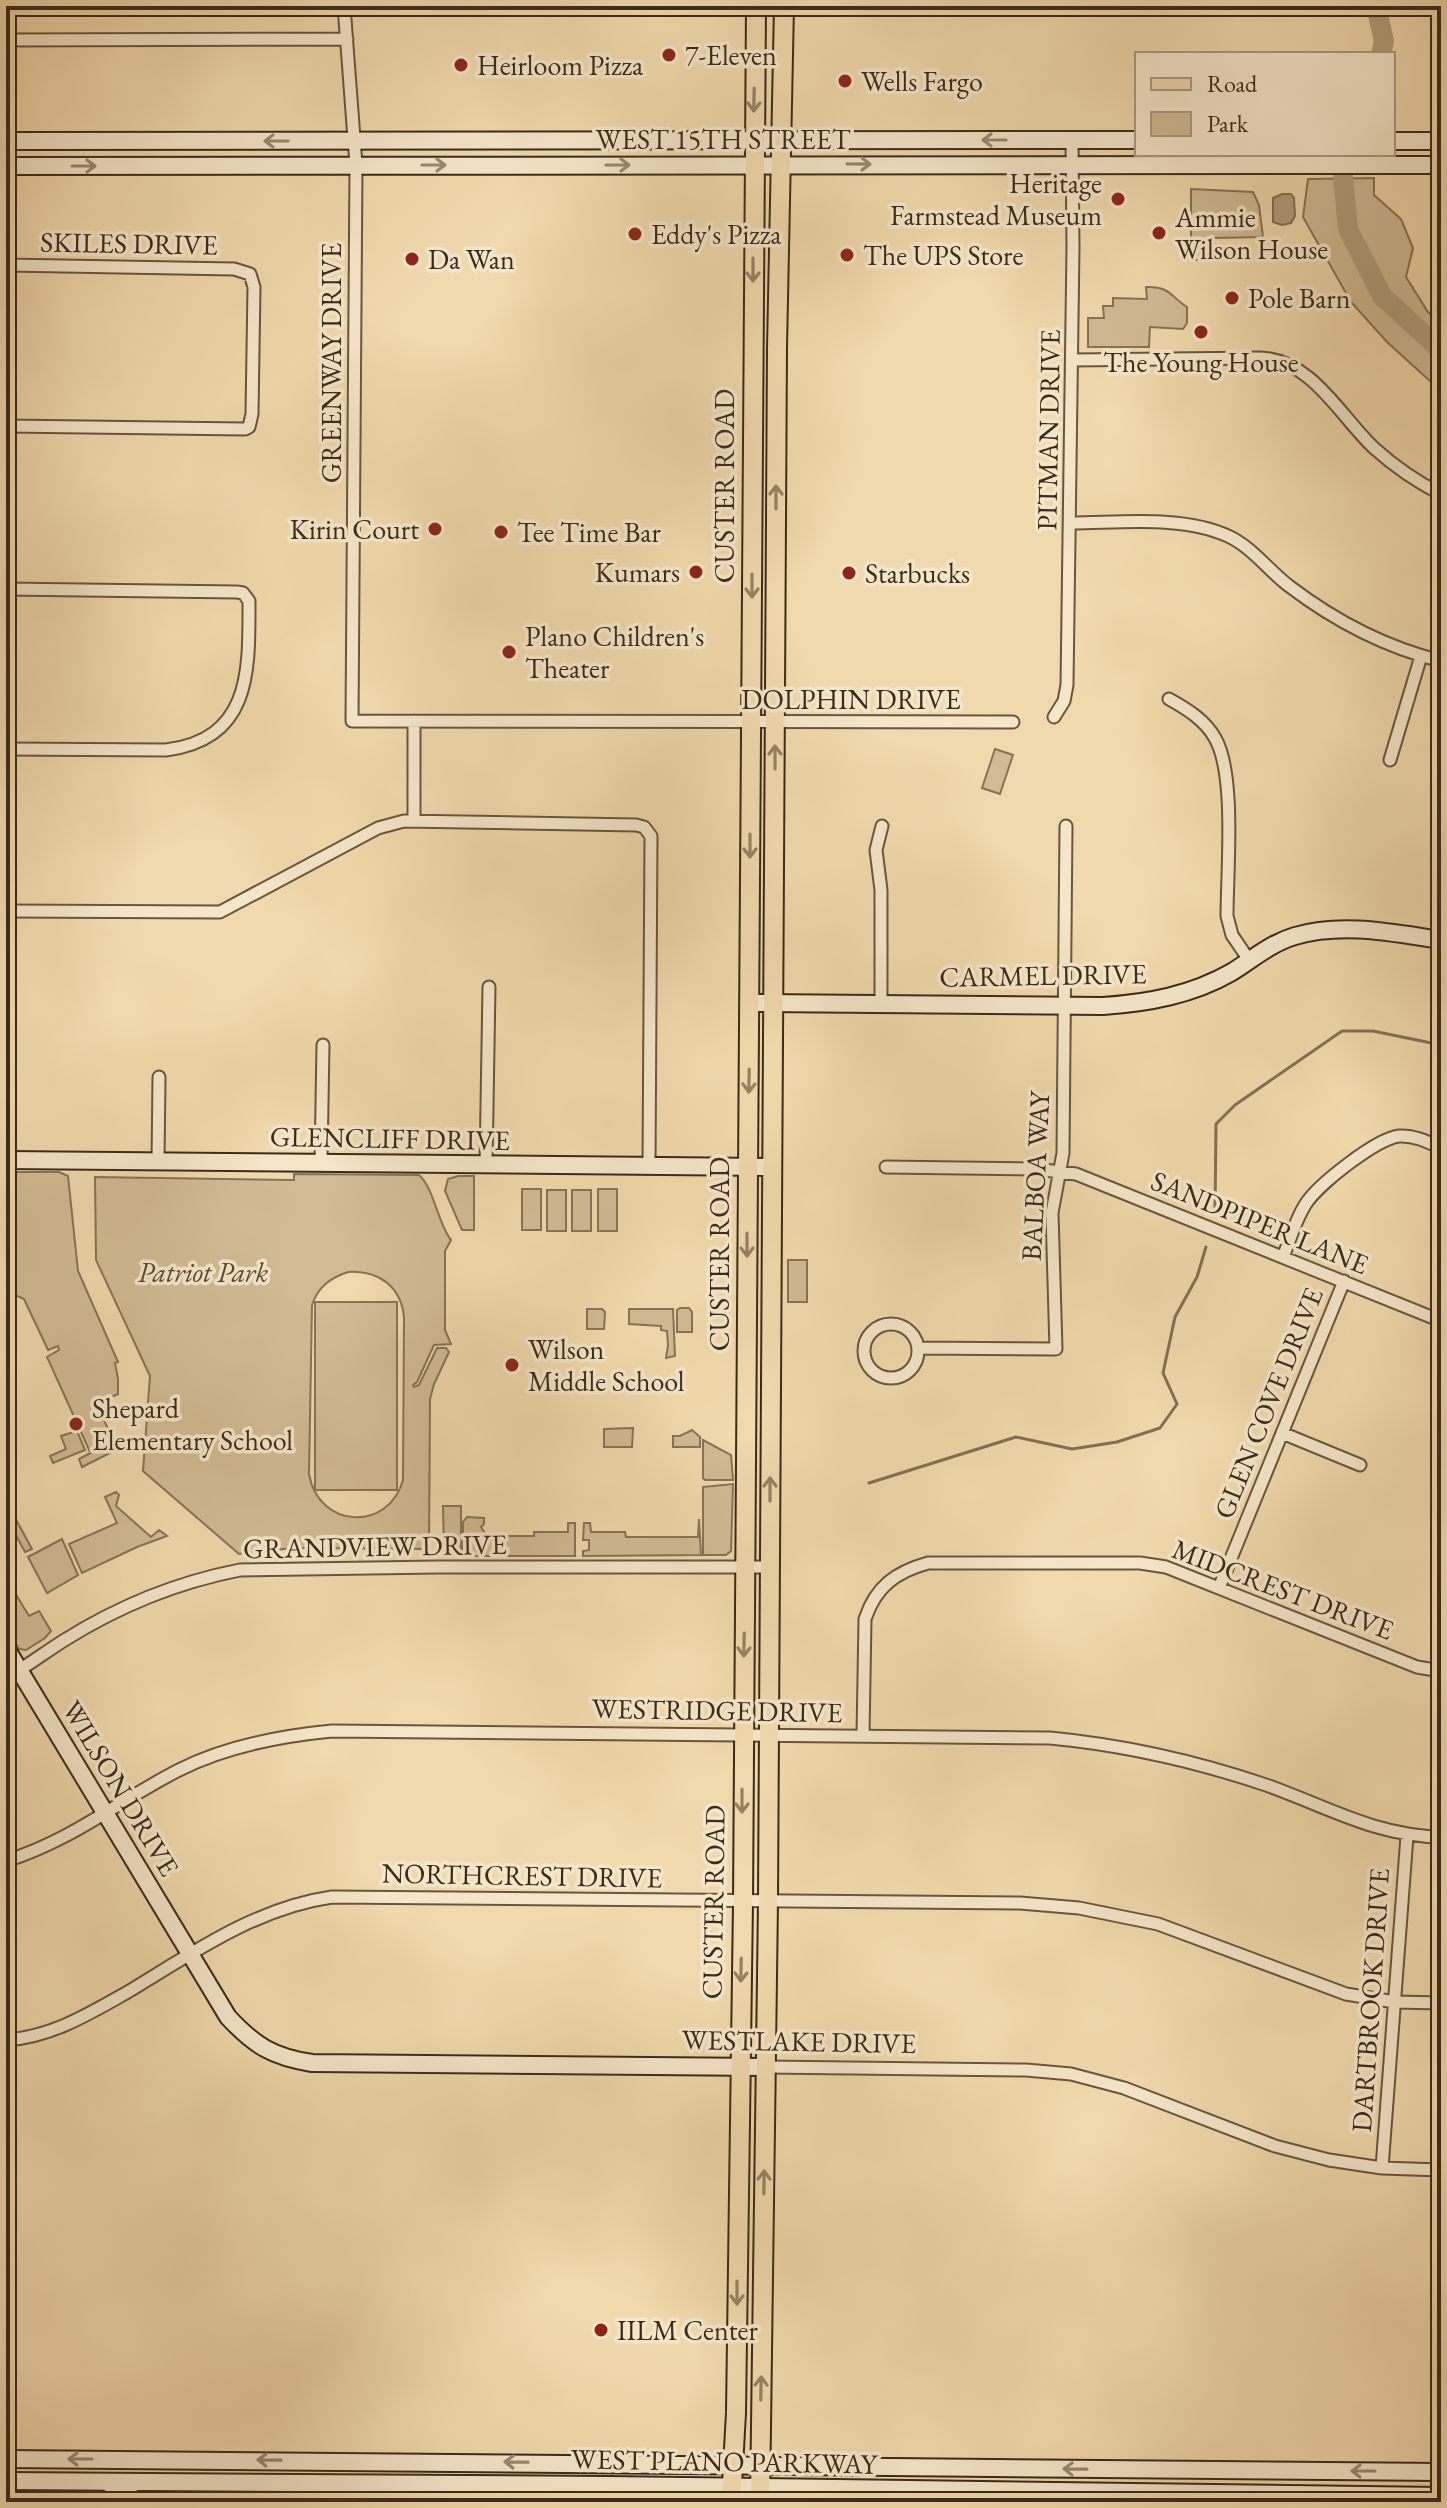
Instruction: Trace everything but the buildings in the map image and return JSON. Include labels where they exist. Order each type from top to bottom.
[{"type":"main road","name":"CUSTER ROAD","points":[[732,2494],[743,1902],[756,6]]},
{"type":"main road","name":"CUSTER ROAD","points":[[760,2494],[768,1902],[775,541],[784,6]]},
{"type":"main road","name":"WEST 15TH STREET","points":[[6,141],[1135,140]]},
{"type":"main road","points":[[1395,141],[1441,141]]},
{"type":"main road","name":"WEST 15TH STREET","points":[[6,166],[1072,164],[1305,159],[1336,164],[1441,165]]},
{"type":"main road","points":[[753,348],[777,348]]},
{"type":"main road","points":[[752,541],[775,541]]},
{"type":"main road","name":"CARMEL DRIVE","points":[[750,1003],[1103,1006],[1167,998],[1201,987],[1267,948],[1294,936],[1325,929],[1360,929],[1441,940]]},
{"type":"main road","name":"GLENCLIFF DRIVE","points":[[6,1160],[773,1167]]},
{"type":"main road","name":"WILSON DRIVE","points":[[6,1648],[12,1674],[106,1813],[190,1955]]},
{"type":"main road","name":"WESTLAKE DRIVE","points":[[190,1955],[228,2017],[244,2034],[263,2048],[290,2059],[312,2063],[766,2067]]},
{"type":"main road","name":"WEST PLANO PARKWAY","points":[[6,2459],[1441,2472]]},
{"type":"main road","points":[[152,2481],[153,2459]]},
{"type":"main road","points":[[1040,2492],[1115,2485],[1133,2470]]},
{"type":"main road","name":"WEST PLANO PARKWAY","points":[[6,2481],[152,2481],[732,2494],[1040,2492],[1441,2496]]},
{"type":"main road","points":[[103,2481],[124,2489],[137,2502]]},
{"type":"street","name":"GREENWAY DRIVE","points":[[344,6],[356,165],[352,721]]},
{"type":"street","points":[[6,40],[347,39]]},
{"type":"street","name":"PITMAN DRIVE","points":[[1054,717],[1064,701],[1067,685],[1071,523],[1072,140]]},
{"type":"street","name":"SKILES DRIVE","points":[[6,265],[234,269],[250,274],[254,287],[252,414],[249,427],[239,430],[6,426]]},
{"type":"street","points":[[1072,360],[1280,360],[1302,371],[1374,448],[1405,473],[1441,494]]},
{"type":"street","points":[[1071,523],[1184,524],[1230,536],[1325,612],[1367,635],[1441,661]]},
{"type":"street","points":[[6,589],[237,592],[247,596],[249,620],[245,687],[232,715],[204,740],[166,750],[6,749]]},
{"type":"street","points":[[1390,760],[1421,656]]},
{"type":"street","points":[[1169,699],[1203,722],[1223,753],[1228,777],[1227,916],[1232,935],[1249,960]]},
{"type":"street","name":"DOLPHIN DRIVE","points":[[352,721],[1013,722]]},
{"type":"street","points":[[414,721],[414,820]]},
{"type":"street","points":[[6,911],[220,912],[378,828],[414,820],[644,827],[651,836],[649,1167]]},
{"type":"street","points":[[881,1003],[881,890],[876,850],[882,826]]},
{"type":"street","name":"BALBOA WAY","points":[[918,1348],[1056,1349],[1052,1213],[1063,1153],[1066,826]]},
{"type":"street","points":[[486,1165],[489,987]]},
{"type":"street","points":[[321,1163],[323,1045]]},
{"type":"street","points":[[158,1162],[159,1077]]},
{"type":"street","points":[[1283,1257],[1298,1219],[1316,1191],[1379,1143],[1398,1136],[1412,1136],[1441,1148]]},
{"type":"street","points":[[886,1167],[1060,1170]]},
{"type":"street","name":"SANDPIPER LANE","points":[[1060,1170],[1441,1321]]},
{"type":"street","name":"GLEN COVE DRIVE","points":[[1219,1588],[1344,1281]]},
{"type":"street","points":[[887,1324],[908,1329],[918,1348],[913,1368],[905,1375],[894,1378],[884,1378],[874,1373],[863,1355],[869,1335],[887,1324]]},
{"type":"street","points":[[1282,1433],[1360,1465]]},
{"type":"street","name":"MIDCREST DRIVE","points":[[863,1736],[865,1619],[870,1605],[882,1586],[907,1569],[928,1563],[1140,1563],[1166,1567],[1417,1667],[1441,1671]]},
{"type":"street","name":"GRANDVIEW DRIVE","points":[[12,1674],[64,1640],[114,1613],[173,1588],[240,1570],[770,1567]]},
{"type":"street","name":"WESTRIDGE DRIVE","points":[[6,1861],[65,1838],[178,1770],[207,1758],[301,1734],[332,1731],[1050,1738],[1138,1750],[1205,1765],[1268,1786],[1376,1829],[1407,1836],[1441,1837]]},
{"type":"street","name":"DARTBROOK DRIVE","points":[[1382,2168],[1407,1836]]},
{"type":"street","name":"NORTHCREST DRIVE","points":[[6,2040],[22,2039],[76,2021],[269,1912],[292,1904],[332,1897],[1020,1903],[1079,1908],[1158,1924],[1334,1990],[1395,2002],[1441,2003]]},
{"type":"street","name":"WESTLAKE DRIVE","points":[[766,2067],[1026,2070],[1071,2074],[1124,2088],[1275,2146],[1329,2160],[1382,2168],[1441,2170]]},
{"type":"green space","points":[[1374,178],[1374,195],[1401,219],[1413,248],[1406,277],[1428,312],[1441,324],[1441,391],[1387,342],[1351,302],[1303,217],[1308,179]]},
{"type":"green space","points":[[1191,189],[1253,192],[1259,205],[1263,237],[1214,238],[1213,260],[1191,260]]},
{"type":"green space","points":[[1146,287],[1165,290],[1187,307],[1187,323],[1183,329],[1150,327],[1149,347],[1088,347],[1088,318],[1104,318],[1103,306],[1113,306],[1113,298],[1147,299]]},
{"type":"green space","points":[[995,749],[1013,755],[1000,794],[982,788]]},
{"type":"green space","points":[[6,1172],[59,1172],[68,1176],[78,1271],[118,1362],[115,1363],[118,1394],[96,1404],[114,1441],[117,1440],[116,1450],[82,1467],[79,1459],[98,1449],[90,1452],[47,1357],[59,1350],[58,1346],[48,1350],[24,1299],[6,1291]]},
{"type":"green space","name":"Patriot Park","points":[[294,1174],[419,1175],[451,1240],[445,1251],[445,1330],[451,1344],[434,1345],[413,1385],[419,1385],[437,1348],[446,1348],[449,1352],[430,1399],[429,1549],[293,1548],[239,1554],[143,1471],[150,1376],[96,1260],[95,1177],[294,1180]],"holes":[[[348,1272],[359,1272],[386,1282],[402,1306],[403,1480],[395,1497],[383,1509],[369,1516],[354,1517],[339,1514],[325,1505],[315,1492],[309,1474],[312,1305],[321,1288],[330,1280]]]},
{"type":"green space","points":[[474,1176],[474,1230],[462,1230],[445,1191],[448,1179]]},
{"type":"green space","points":[[522,1189],[541,1189],[541,1230],[522,1230]]},
{"type":"green space","points":[[598,1189],[617,1189],[617,1231],[598,1231]]},
{"type":"green space","points":[[547,1190],[566,1190],[566,1231],[547,1231]]},
{"type":"green space","points":[[572,1190],[591,1190],[591,1231],[572,1231]]},
{"type":"green space","points":[[788,1260],[807,1260],[807,1302],[788,1302]]},
{"type":"green space","points":[[315,1302],[397,1302],[397,1490],[315,1490]]},
{"type":"green space","points":[[689,1308],[692,1312],[692,1332],[677,1332],[677,1310]]},
{"type":"green space","points":[[587,1309],[602,1309],[605,1312],[604,1329],[587,1329]]},
{"type":"green space","points":[[629,1309],[673,1309],[675,1356],[666,1358],[667,1331],[661,1330],[661,1326],[629,1324]]},
{"type":"green space","points":[[633,1428],[632,1447],[604,1447],[604,1429]]},
{"type":"green space","points":[[692,1430],[700,1437],[700,1447],[673,1447],[673,1436]]},
{"type":"green space","points":[[77,1431],[85,1450],[53,1463],[50,1456],[66,1449],[61,1436]]},
{"type":"green space","points":[[703,1440],[731,1455],[733,1480],[703,1478]]},
{"type":"green space","points":[[733,1484],[731,1551],[726,1555],[703,1555],[703,1487]]},
{"type":"green space","points":[[116,1492],[119,1495],[116,1506],[151,1537],[159,1530],[167,1536],[82,1573],[69,1544],[117,1523],[105,1497]]},
{"type":"green space","points":[[6,1501],[32,1549],[25,1552],[6,1517]]},
{"type":"green space","points":[[443,1506],[461,1506],[461,1556],[446,1552],[444,1548]]},
{"type":"green space","points":[[467,1517],[484,1518],[481,1527],[489,1539],[493,1536],[534,1536],[534,1532],[568,1532],[568,1523],[575,1523],[575,1556],[463,1556],[463,1522]]},
{"type":"green space","points":[[699,1519],[701,1555],[583,1556],[583,1551],[589,1550],[589,1540],[583,1540],[584,1523],[590,1523],[591,1532],[625,1532],[626,1537],[698,1537]]},
{"type":"green space","points":[[62,1539],[78,1575],[47,1593],[28,1557]]},
{"type":"green space","points":[[6,1578],[29,1616],[39,1611],[51,1631],[26,1650],[19,1649],[6,1627]]},
{"type":"shaded area","points":[[1291,194],[1294,198],[1295,216],[1291,223],[1282,225],[1273,222],[1273,198]]},
{"type":"waterway","points":[[1376,6],[1384,41],[1381,52]]},
{"type":"waterway","points":[[1343,177],[1348,229],[1382,296],[1441,350]]},
{"type":"waterway","points":[[1215,1212],[1216,1124],[1235,1105],[1342,1031],[1373,1031],[1441,1045]]},
{"type":"waterway","points":[[869,1483],[1016,1437],[1072,1449],[1117,1442],[1160,1428],[1177,1404],[1163,1373],[1175,1317],[1197,1277],[1206,1247]]},
{"type":"place","name":"7-Eleven","points":[[669,55]]},
{"type":"place","name":"Heirloom Pizza","points":[[461,65]]},
{"type":"place","name":"Wells Fargo","points":[[845,81]]},
{"type":"place","name":"Heritage Farmstead Museum","points":[[1118,199]]},
{"type":"place","name":"Ammie Wilson House","points":[[1159,233]]},
{"type":"place","name":"Eddy's Pizza","points":[[635,234]]},
{"type":"place","name":"The UPS Store","points":[[847,255]]},
{"type":"place","name":"Da Wan","points":[[412,259]]},
{"type":"place","name":"Pole Barn","points":[[1232,298]]},
{"type":"place","name":"The Young House","points":[[1201,332]]},
{"type":"place","name":"Kirin Court","points":[[435,529]]},
{"type":"place","name":"Tee Time Bar","points":[[501,532]]},
{"type":"place","name":"Kumars","points":[[696,572]]},
{"type":"place","name":"Starbucks","points":[[849,573]]},
{"type":"place","name":"Plano Children's Theater","points":[[509,652]]},
{"type":"place","name":"Wilson Middle School","points":[[512,1365]]},
{"type":"place","name":"Shepard Elementary School","points":[[76,1424]]},
{"type":"place","name":"IILM Center","points":[[601,2330]]}]
